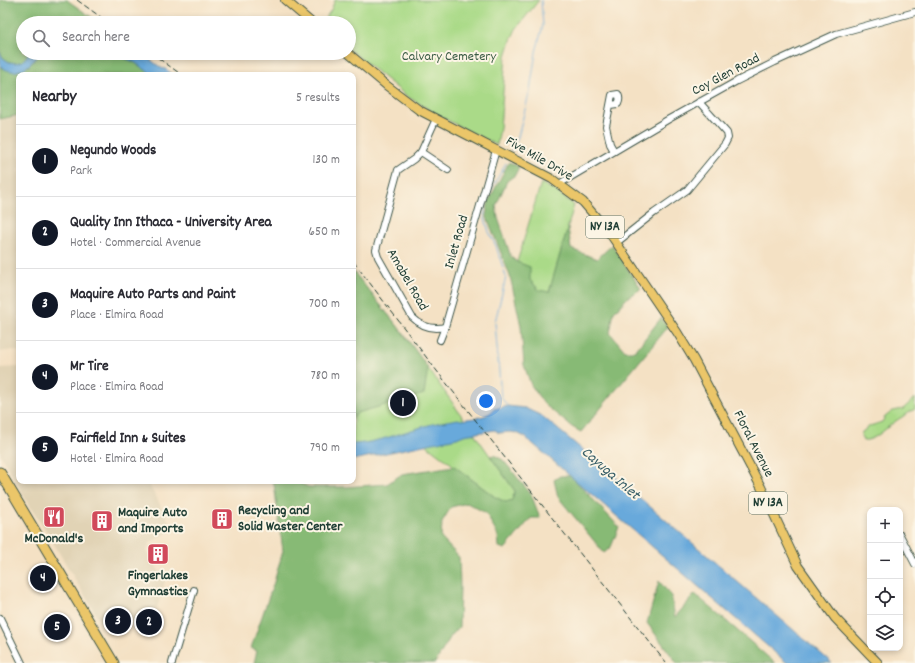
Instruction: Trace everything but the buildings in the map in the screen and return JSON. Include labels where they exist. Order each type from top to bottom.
[{"type":"highway","points":[[0,472],[114,663]]},
{"type":"main road","points":[[285,0],[304,16]]},
{"type":"main road","name":"Five Mile Drive","points":[[356,60],[404,99],[436,119],[559,184],[583,202],[596,216],[616,243],[676,332]]},
{"type":"main road","name":"Floral Avenue","points":[[676,332],[709,387],[742,450],[798,566],[836,619],[878,663]]},
{"type":"street","name":"Coy Glen Road","points":[[559,184],[699,102],[775,62],[836,34],[915,12]]},
{"type":"street","points":[[616,243],[654,213],[687,190],[726,144],[728,133],[699,102]]},
{"type":"street","points":[[611,104],[607,114],[606,126],[610,144],[614,151]]},
{"type":"street","name":"Amabel Road","points":[[436,119],[421,152],[398,170],[376,250],[378,257],[412,317],[423,325],[438,329],[445,327]]},
{"type":"street","name":"Inlet Road","points":[[440,340],[496,150]]},
{"type":"street","points":[[421,152],[448,170]]},
{"type":"street","points":[[903,541],[915,564]]},
{"type":"street","points":[[172,663],[194,590]]},
{"type":"street","points":[[0,618],[22,663]]},
{"type":"shaded area","points":[[16,116],[16,351],[0,352],[0,119]]},
{"type":"shaded area","points":[[16,367],[16,482],[0,454],[0,368]]},
{"type":"shaded area","points":[[17,484],[149,484],[173,529],[150,543],[147,551],[165,581],[157,608],[109,636],[42,524]]},
{"type":"green space","points":[[0,0],[67,0],[90,16],[16,16],[16,60],[24,60],[16,63],[9,62],[3,58],[0,52]]},
{"type":"green space","name":"Calvary Cemetery","points":[[335,0],[539,0],[516,29],[506,56],[500,128],[497,145],[449,121],[408,97],[356,55],[356,16],[327,16]]},
{"type":"green space","points":[[34,60],[129,60],[149,72],[16,72],[16,116],[0,119],[0,66],[3,69],[29,66]]},
{"type":"green space","points":[[509,162],[519,167],[515,175],[507,181],[496,206],[498,218],[511,257],[517,262],[530,267],[530,280],[539,290],[549,292],[568,227],[571,249],[597,259],[612,245],[641,289],[629,296],[614,312],[610,333],[625,351],[635,351],[661,318],[668,327],[581,432],[572,427],[544,404],[531,385],[524,365],[521,326],[510,276],[486,215],[489,200]]},
{"type":"green space","points":[[541,183],[556,191],[574,205],[549,293],[539,290],[517,262]]},
{"type":"green space","points":[[356,275],[403,333],[515,491],[512,500],[506,503],[495,497],[416,437],[356,451]]},
{"type":"green space","points":[[356,275],[403,333],[428,368],[424,394],[356,414]]},
{"type":"green space","points":[[915,398],[915,409],[875,437],[863,441],[861,436],[862,432],[870,426],[882,422],[885,417],[893,411],[903,409]]},
{"type":"green space","points":[[494,455],[503,460],[531,494],[540,518],[531,518],[505,549],[499,547],[498,536],[486,513],[467,503],[451,507],[442,522],[441,538],[459,557],[459,627],[451,636],[435,663],[254,663],[257,651],[251,648],[283,551],[274,484],[302,484],[309,487],[345,487],[387,484],[402,474],[454,466],[495,497],[506,502],[512,500],[515,491],[490,456]]},
{"type":"green space","points":[[560,476],[571,476],[619,527],[611,547],[604,553],[558,497],[554,480]]},
{"type":"green space","points":[[659,581],[671,596],[675,617],[695,594],[775,663],[677,663],[647,623]]},
{"type":"water","points":[[0,52],[3,58],[9,62],[16,63],[24,60],[34,60],[23,69],[17,71],[6,70],[0,66]]},
{"type":"water","points":[[129,60],[151,60],[170,72],[149,72]]},
{"type":"water","name":"Cayuga Inlet","points":[[508,406],[525,408],[542,416],[619,480],[832,663],[787,663],[525,437],[517,433],[499,433],[495,430],[464,435],[457,438],[356,459],[356,444],[379,440],[440,422],[479,417],[488,414],[494,409]]},
{"type":"waterway","points":[[511,151],[518,137],[530,90],[536,52],[543,25],[541,0]]},
{"type":"waterway","points":[[506,163],[486,199],[484,215],[506,277],[495,322],[501,397],[508,407]]},
{"type":"railway","points":[[77,0],[99,16]]},
{"type":"railway","points":[[161,60],[178,72]]},
{"type":"railway","points":[[356,265],[433,366],[666,663]]},
{"type":"place","name":"Negundo Woods","points":[[403,403]]},
{"type":"place","name":"McDonald's","points":[[54,517]]},
{"type":"place","name":"Recycling and Solid Waster Center","points":[[222,519]]},
{"type":"place","name":"Maquire Auto and Imports","points":[[102,521]]},
{"type":"place","name":"Fingerlakes Gymnastics","points":[[158,554]]},
{"type":"place","name":"Mr Tire","points":[[43,578]]},
{"type":"place","name":"Maquire Auto Parts and Paint","points":[[118,621]]},
{"type":"place","name":"Quality Inn Ithaca - University Area","points":[[149,622]]},
{"type":"place","name":"Fairfield Inn & Suites","points":[[57,627]]}]
